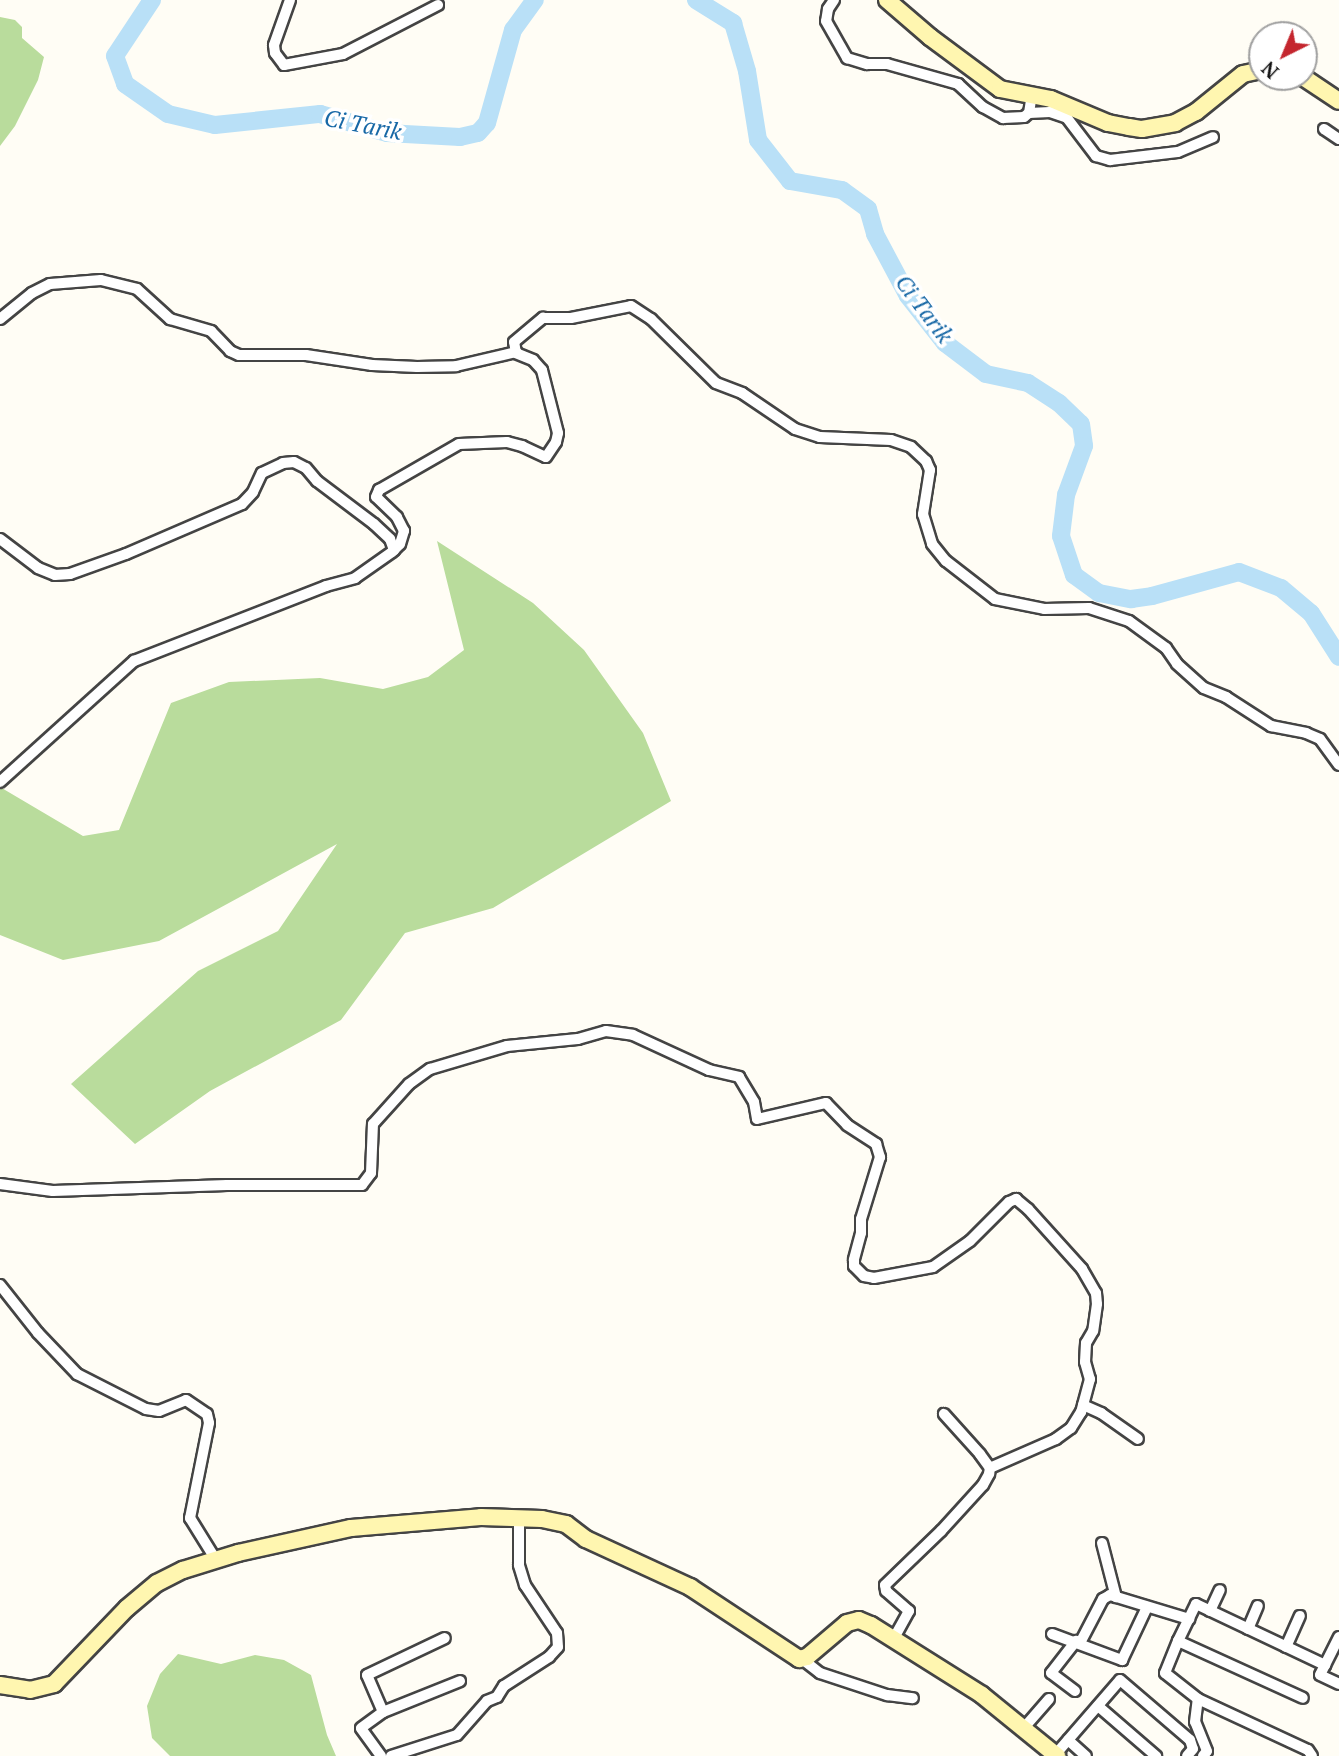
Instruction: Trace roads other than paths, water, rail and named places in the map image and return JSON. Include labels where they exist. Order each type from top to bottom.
[{"type":"street","points":[[290,0],[274,45],[275,53],[284,65],[343,54],[438,5]]},
{"type":"street","points":[[834,0],[828,9],[827,21],[847,58],[867,64],[887,64],[958,84],[983,107],[1003,118],[1019,119],[1029,113],[1050,112],[1067,118],[1096,156],[1111,160],[1178,152],[1213,137]]},
{"type":"street","points":[[887,0],[1000,89],[1032,95],[1108,123],[1153,128],[1185,118],[1248,73]]},
{"type":"street","points":[[958,84],[968,66]]},
{"type":"street","points":[[1318,87],[1339,101]]},
{"type":"street","points":[[1029,113],[1032,95]]},
{"type":"street","points":[[1324,129],[1339,139]]},
{"type":"street","points":[[0,319],[32,293],[50,284],[101,280],[137,289],[170,319],[211,331],[230,351],[239,355],[306,355],[372,365],[417,367],[456,366],[516,352],[533,360],[542,370],[558,433],[552,450],[544,458],[522,446],[507,442],[459,444],[379,489],[376,497],[403,526],[402,540],[394,550],[355,578],[326,586],[134,661],[0,782]]},
{"type":"street","points":[[516,352],[513,345],[516,339],[543,318],[571,318],[621,307],[639,310],[716,383],[742,393],[794,429],[820,437],[891,440],[911,447],[926,461],[930,470],[923,514],[932,544],[946,561],[995,599],[1044,609],[1089,608],[1129,621],[1166,648],[1177,664],[1204,688],[1226,697],[1271,726],[1306,733],[1320,739],[1339,765]]},
{"type":"street","points":[[0,539],[38,568],[55,575],[70,574],[126,554],[242,504],[253,492],[262,472],[283,463],[294,462],[306,468],[317,481],[374,524],[390,539],[394,550]]},
{"type":"street","points":[[0,1184],[53,1191],[227,1185],[362,1185],[370,1173],[373,1124],[410,1084],[430,1069],[507,1045],[578,1039],[617,1031],[661,1046],[709,1070],[739,1077],[754,1102],[757,1119],[826,1103],[847,1125],[876,1144],[880,1157],[860,1219],[861,1233],[854,1260],[854,1266],[869,1277],[933,1267],[970,1241],[1009,1202],[1019,1201],[1082,1269],[1096,1293],[1096,1316],[1086,1343],[1085,1362],[1090,1379],[1083,1405],[1071,1428],[1056,1439],[990,1468],[983,1485],[885,1585],[886,1591],[909,1611],[894,1638]]},
{"type":"street","points":[[0,1285],[38,1333],[77,1374],[146,1409],[159,1411],[186,1400],[206,1414],[209,1423],[190,1518],[216,1560]]},
{"type":"street","points":[[1083,1405],[1101,1413],[1138,1439]]},
{"type":"street","points":[[944,1414],[990,1468]]},
{"type":"street","points":[[0,1685],[30,1690],[54,1684],[127,1608],[157,1583],[216,1560],[351,1528],[481,1517],[566,1524],[586,1539],[690,1587],[754,1632],[794,1657],[802,1659],[820,1673],[887,1695],[913,1698]]},
{"type":"street","points":[[391,1756],[417,1752],[457,1735],[487,1701],[497,1697],[504,1686],[549,1657],[558,1647],[553,1625],[525,1585],[519,1565],[519,1520]]},
{"type":"street","points":[[1102,1543],[1116,1597]]},
{"type":"street","points":[[1210,1611],[1220,1590]]},
{"type":"street","points":[[1075,1691],[1051,1673],[1078,1642],[1104,1599],[1116,1597],[1189,1619]]},
{"type":"street","points":[[1312,1756],[1308,1750],[1198,1699],[1165,1673],[1196,1604],[1325,1665]]},
{"type":"street","points":[[1248,1629],[1258,1606]]},
{"type":"street","points":[[1052,1634],[1122,1660],[1147,1607]]},
{"type":"street","points":[[1286,1647],[1300,1616]]},
{"type":"street","points":[[802,1659],[853,1620],[865,1622],[982,1695],[1056,1755],[1120,1680],[1191,1740],[1193,1749],[1187,1756]]},
{"type":"street","points":[[1339,1637],[1320,1675],[1339,1684]]},
{"type":"street","points":[[383,1713],[368,1675],[444,1639]]},
{"type":"street","points":[[1178,1641],[1303,1698]]},
{"type":"street","points":[[381,1756],[360,1728],[383,1713],[460,1681]]},
{"type":"street","points":[[1022,1730],[1049,1699]]},
{"type":"street","points":[[1198,1699],[1195,1722],[1205,1753],[1218,1756]]},
{"type":"street","points":[[1097,1706],[1156,1756]]},
{"type":"street","points":[[1068,1740],[1086,1756]]},
{"type":"waterway","name":"Ci Tarik","points":[[152,0],[115,56],[125,84],[168,114],[215,125],[320,114],[387,133],[460,137],[478,133],[487,123],[513,30],[535,0]]},
{"type":"waterway","name":"Ci Tarik","points":[[696,0],[733,23],[747,71],[758,140],[790,181],[842,190],[868,209],[875,234],[908,296],[945,343],[986,374],[1028,383],[1059,403],[1081,424],[1084,446],[1066,495],[1061,536],[1074,575],[1099,593],[1131,599],[1152,596],[1239,572],[1281,588],[1311,613],[1339,657]]}]
